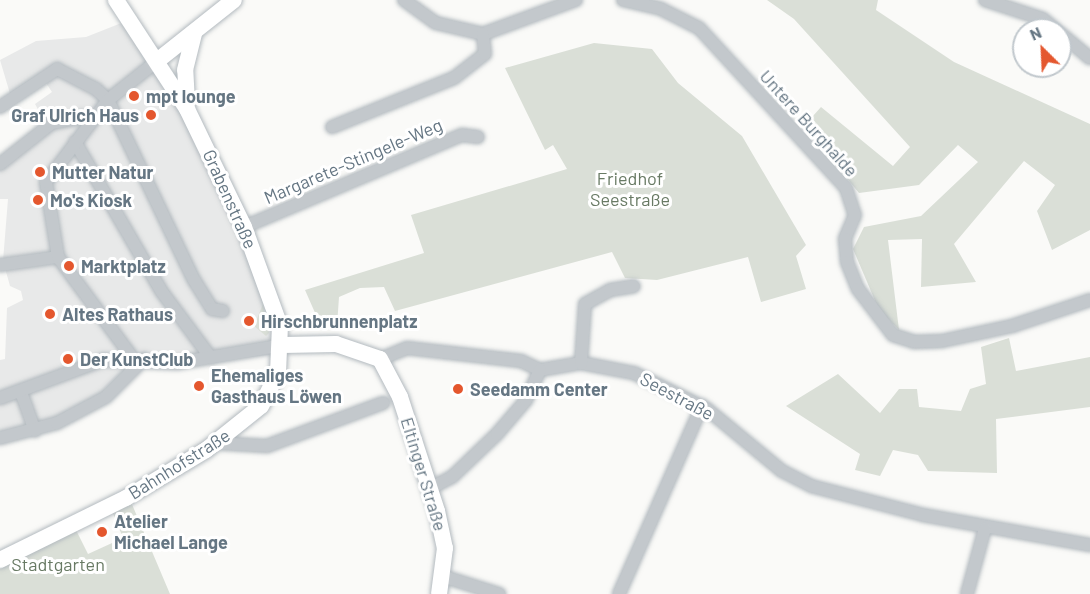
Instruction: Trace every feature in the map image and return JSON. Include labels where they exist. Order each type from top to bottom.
[{"type":"main road","name":"Grabenstraße","points":[[116,0],[187,109],[244,227],[283,345]]},
{"type":"main road","points":[[157,61],[234,0]]},
{"type":"main road","points":[[187,109],[185,70],[194,33]]},
{"type":"main road","points":[[283,345],[336,344],[380,360]]},
{"type":"main road","name":"Bahnhofstraße","points":[[0,560],[126,498],[215,444],[267,400],[283,345]]},
{"type":"main road","name":"Eltinger Straße","points":[[380,360],[400,396],[444,539],[445,577],[439,594]]},
{"type":"street","points":[[411,2],[435,23],[483,34],[576,0]]},
{"type":"street","name":"Untere Burghalde","points":[[623,0],[680,16],[699,28],[846,188],[855,215],[845,239],[847,262],[858,289],[894,335],[914,342],[942,341],[1012,326],[1090,300]]},
{"type":"street","points":[[986,0],[1040,18]]},
{"type":"street","points":[[332,127],[454,78],[485,54],[483,34]]},
{"type":"street","points":[[1072,43],[1090,58]]},
{"type":"street","points":[[138,358],[52,259],[46,182],[66,155],[78,146],[91,120],[108,100],[157,61]]},
{"type":"street","points":[[0,107],[57,69],[108,100],[194,280],[212,309],[223,311]]},
{"type":"street","points":[[0,164],[52,123],[82,117],[91,120]]},
{"type":"street","name":"Margarete-Stingele-Weg","points":[[244,227],[462,135],[478,137]]},
{"type":"street","points":[[78,146],[159,289],[212,358]]},
{"type":"street","points":[[0,264],[52,259]]},
{"type":"street","points":[[581,363],[585,304],[610,290],[634,286]]},
{"type":"street","points":[[0,398],[83,368],[138,358],[177,363],[283,345]]},
{"type":"street","name":"Seestraße","points":[[380,360],[407,348],[521,361],[540,370],[581,363],[634,373],[702,406],[782,471],[811,486],[985,528],[1090,545]]},
{"type":"street","points":[[0,438],[34,431],[106,397],[138,358]]},
{"type":"street","points":[[430,488],[452,477],[497,434],[526,400],[540,370]]},
{"type":"street","points":[[21,392],[34,431]]},
{"type":"street","points":[[215,444],[267,446],[383,403]]},
{"type":"street","points":[[619,594],[702,406]]},
{"type":"street","points":[[967,594],[985,528]]},
{"type":"street","points":[[445,577],[499,594]]},
{"type":"shaded area","points":[[129,20],[196,117],[284,316],[269,355],[185,365],[154,356],[91,411],[0,435],[0,360],[5,359],[7,308],[23,300],[21,291],[10,286],[3,261],[8,199],[0,199],[0,166],[49,129],[35,104],[52,92],[44,80],[11,97],[0,60],[36,41],[86,37]]},
{"type":"green space","points":[[767,0],[878,0],[876,10],[954,62],[1090,124],[1090,230],[1052,250],[1037,211],[1055,185],[1024,161],[954,244],[976,282],[921,287],[922,239],[888,240],[899,330],[879,310],[853,249],[864,227],[921,216],[978,162],[958,145],[919,185],[859,193],[804,126],[821,107],[893,166],[910,147],[794,19]]},
{"type":"green space","name":"Friedhof Seestraße","points":[[594,43],[652,49],[678,83],[742,136],[806,245],[796,256],[806,289],[761,302],[748,257],[657,280],[625,278],[612,252],[395,311],[384,287],[360,288],[339,297],[337,326],[305,319],[316,315],[305,290],[424,253],[411,215],[567,169],[553,145],[545,150],[505,68]]},
{"type":"green space","points":[[263,304],[269,333],[266,336],[254,326]]},
{"type":"green space","points":[[1009,338],[1016,371],[1090,357],[1090,407],[996,419],[997,473],[928,471],[918,455],[893,450],[880,476],[855,470],[860,454],[786,406],[838,374],[880,413],[899,389],[917,389],[919,407],[961,411],[970,389],[986,384],[981,347]]},
{"type":"green space","name":"Stadtgarten","points":[[131,502],[170,594],[0,594],[0,560],[73,524],[88,554],[123,538],[112,511]]},
{"type":"place","name":"mpt lounge","points":[[134,96]]},
{"type":"place","name":"Graf Ulrich Haus","points":[[151,115]]},
{"type":"place","name":"Mutter Natur","points":[[40,172]]},
{"type":"place","name":"Mo's Kiosk","points":[[38,200]]},
{"type":"place","name":"Marktplatz","points":[[69,266]]},
{"type":"place","name":"Altes Rathaus","points":[[50,314]]},
{"type":"place","name":"Hirschbrunnenplatz","points":[[249,321]]},
{"type":"place","name":"Der KunstClub","points":[[68,359]]},
{"type":"place","name":"Ehemaliges Gasthaus Löwen","points":[[199,386]]},
{"type":"place","name":"Seedamm Center","points":[[458,389]]},
{"type":"place","name":"Atelier Michael Lange","points":[[102,532]]}]
